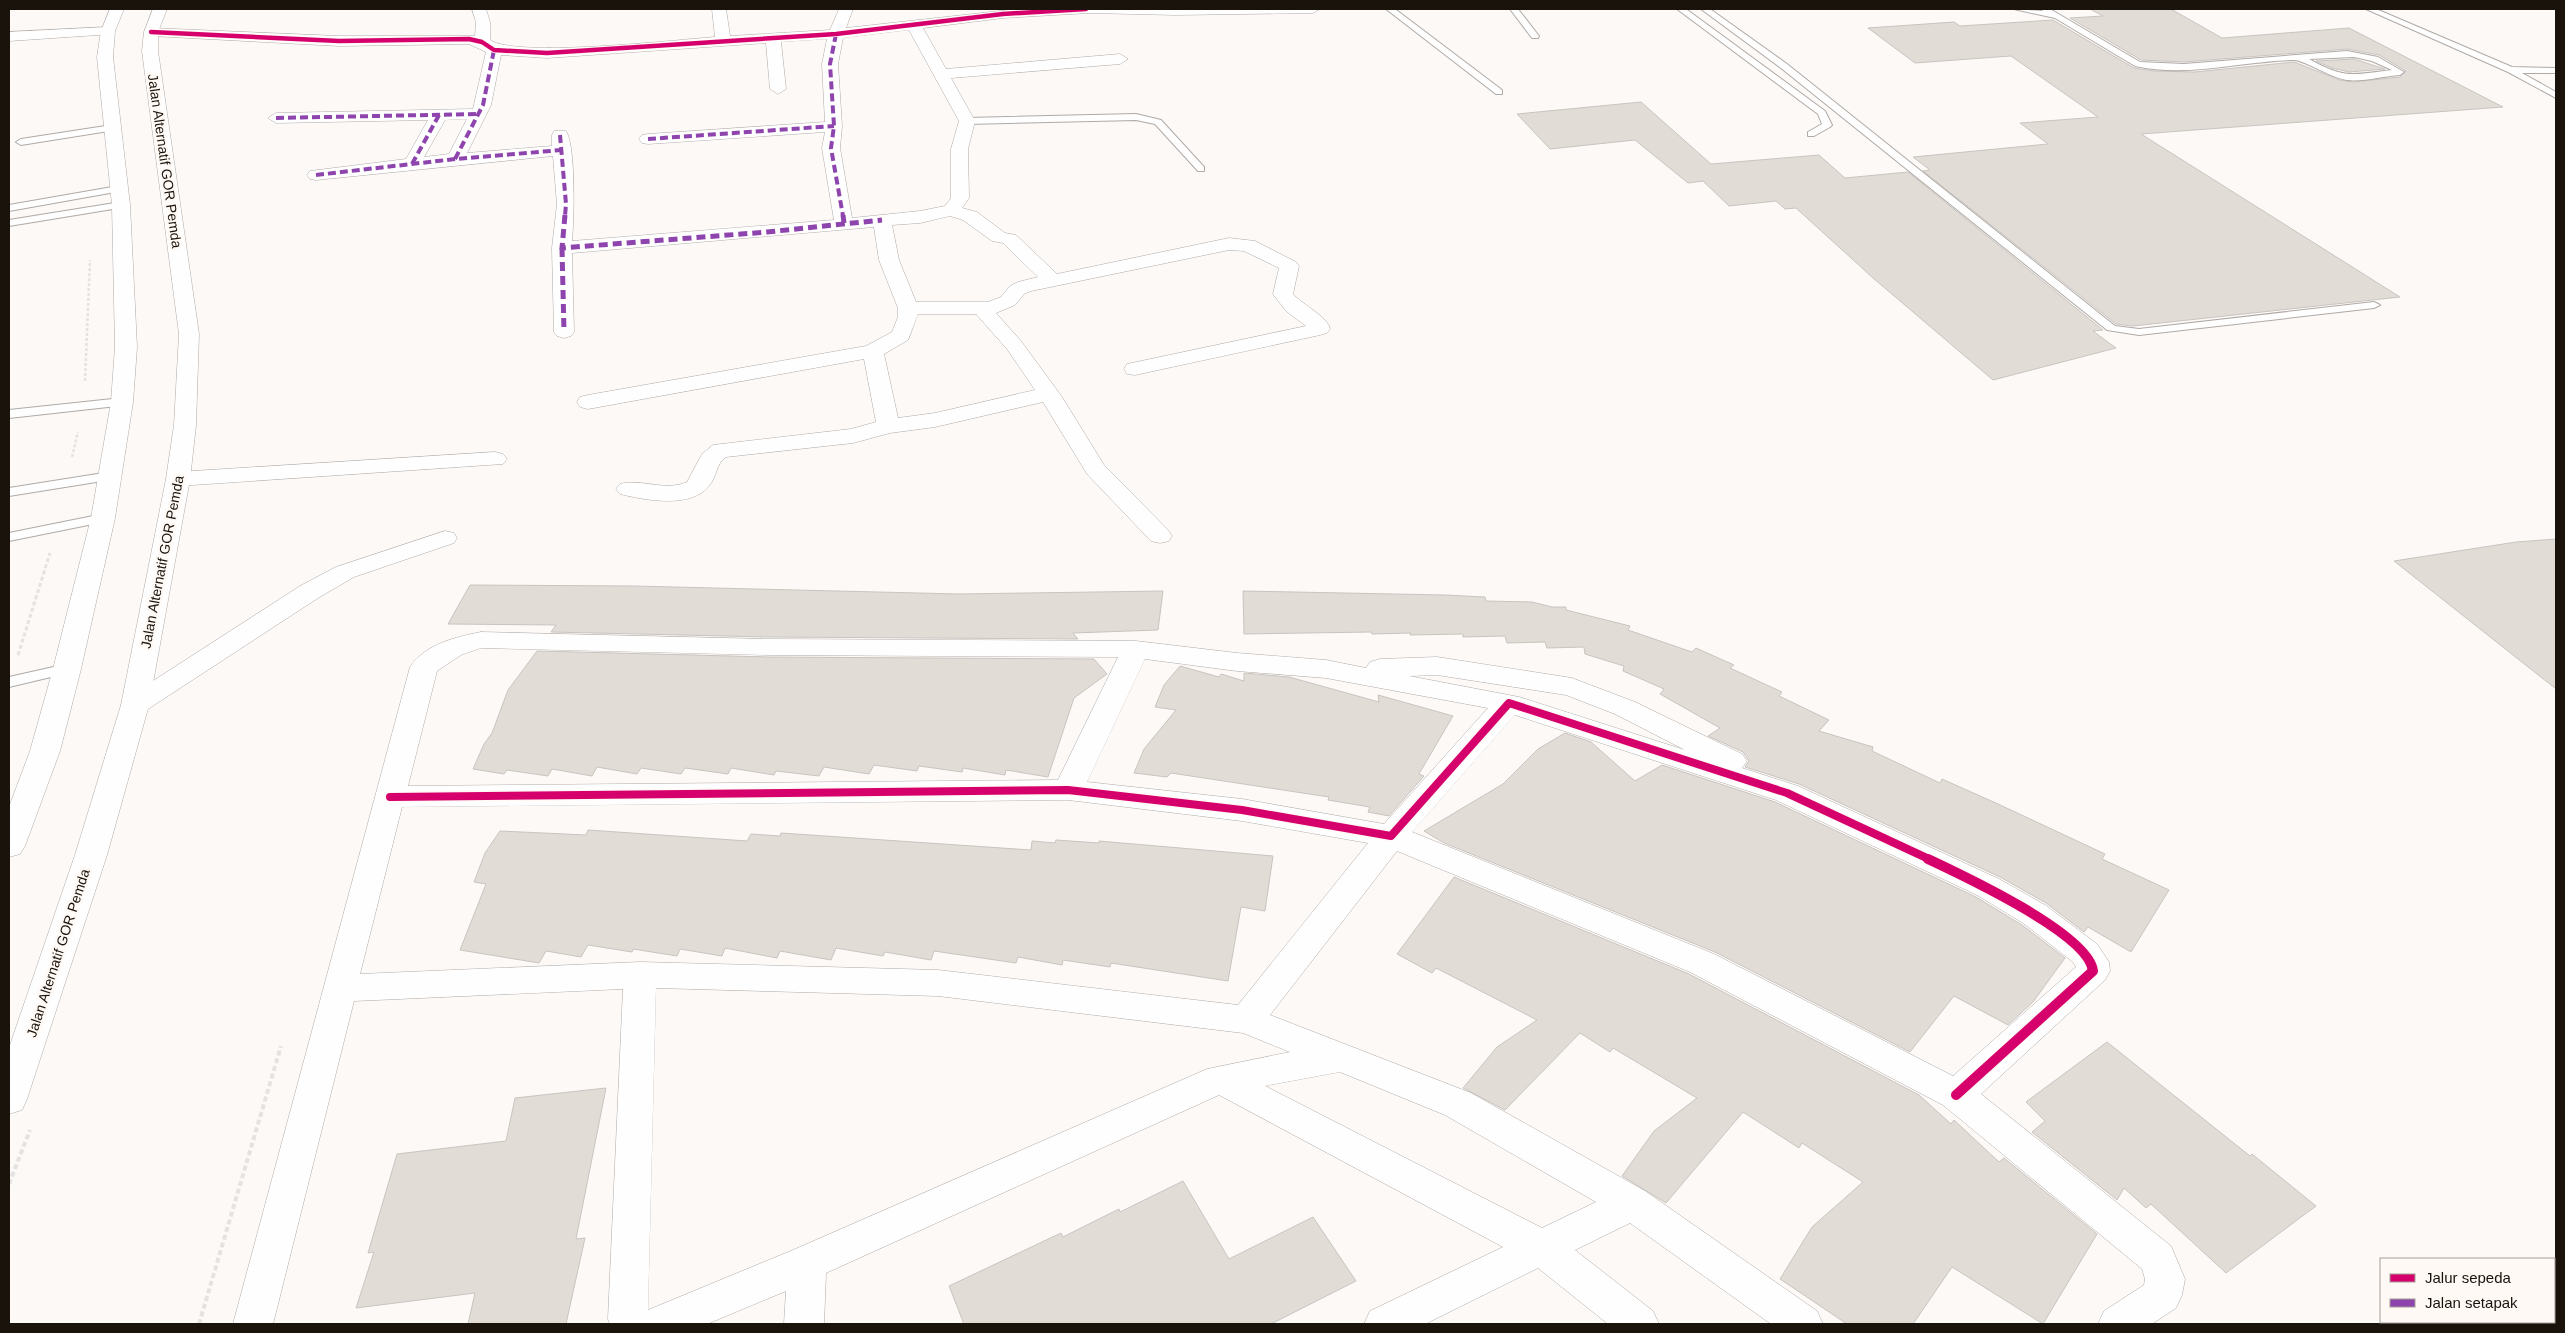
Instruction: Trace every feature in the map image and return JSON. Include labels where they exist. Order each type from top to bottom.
[{"type":"street","points":[[9,846],[45,751],[67,669],[102,518],[122,402],[126,347],[120,197],[105,57],[108,31],[117,9]]},
{"type":"street","name":"Jalan Alternatif GOR Pemda","points":[[9,1099],[91,855],[135,705],[178,479],[185,425],[189,334],[150,51],[151,32],[160,9]]},
{"type":"street","points":[[455,159],[476,114],[483,105],[488,46],[479,9]]},
{"type":"street","points":[[719,9],[723,41]]},
{"type":"street","points":[[844,223],[831,148],[834,126],[830,64],[836,34],[846,9]]},
{"type":"street","points":[[151,32],[339,41],[453,39],[488,46],[547,53],[836,34],[1003,14],[1086,9]]},
{"type":"street","points":[[1092,9],[1313,9]]},
{"type":"street","points":[[914,26],[925,42],[939,74],[967,121],[960,136],[958,155],[960,198],[951,210]]},
{"type":"street","points":[[9,37],[108,31]]},
{"type":"street","points":[[773,38],[778,89]]},
{"type":"street","points":[[939,74],[1120,59]]},
{"type":"street","points":[[276,118],[476,114]]},
{"type":"street","points":[[412,164],[439,115]]},
{"type":"street","points":[[648,139],[834,126]]},
{"type":"street","points":[[316,175],[455,159],[561,143],[566,204],[562,248],[564,332]]},
{"type":"street","points":[[562,248],[767,232],[920,216],[951,210],[970,216],[999,237],[1009,240],[1052,281]]},
{"type":"street","points":[[588,402],[698,380],[872,351],[901,336],[908,317],[908,308],[889,260],[882,220]]},
{"type":"street","points":[[1135,369],[1320,330],[1320,326],[1292,307],[1283,294],[1289,266],[1248,244],[1210,246],[1025,286],[1017,290],[1008,301],[984,312],[1014,345],[1048,394],[1095,469],[1160,536]]},
{"type":"street","points":[[908,308],[992,308]]},
{"type":"street","points":[[872,351],[888,426]]},
{"type":"street","points":[[628,489],[670,494],[688,491],[700,482],[704,469],[713,454],[721,450],[844,437],[888,426],[936,420],[1048,394]]},
{"type":"street","points":[[178,479],[495,459]]},
{"type":"street","points":[[135,705],[309,592],[345,572],[445,538]]},
{"type":"street","points":[[253,1324],[424,667],[440,653],[456,646],[481,640],[769,647],[1136,650],[1237,662],[1326,669],[1437,666],[1572,687],[1625,708],[1710,750],[1787,793],[1988,887],[2034,914],[2085,953],[2092,962],[2093,971],[1956,1095]]},
{"type":"street","points":[[1068,790],[1136,650]]},
{"type":"street","points":[[1326,669],[1509,704],[1787,793]]},
{"type":"street","points":[[1246,1020],[1391,836],[1509,704]]},
{"type":"street","points":[[390,797],[1068,790],[1242,810],[1391,836],[1702,963],[1956,1095],[2157,1258],[2165,1279],[2162,1295],[2118,1324]]},
{"type":"street","points":[[340,988],[640,975],[938,983],[1246,1020],[1458,1104],[1632,1203],[1803,1324]]},
{"type":"street","points":[[632,1324],[628,1319],[640,975]]},
{"type":"street","points":[[662,1324],[807,1262],[1220,1079],[1340,1058]]},
{"type":"street","points":[[1220,1079],[1541,1247],[1639,1324]]},
{"type":"street","points":[[1384,1324],[1632,1203]]},
{"type":"street","points":[[804,1324],[807,1262]]},
{"type":"lane","points":[[1390,9],[1499,92]]},
{"type":"lane","points":[[1514,9],[1535,36]]},
{"type":"lane","points":[[1681,9],[1822,113],[1827,124],[1811,134]]},
{"type":"lane","points":[[1705,9],[1784,66],[2111,328],[2122,332],[2139,332],[2374,304]]},
{"type":"lane","points":[[2018,9],[2037,14],[2058,16]]},
{"type":"lane","points":[[2045,9],[2138,64],[2152,67],[2298,57],[2357,54],[2374,59],[2400,72],[2348,78],[2326,72],[2298,57]]},
{"type":"lane","points":[[2370,9],[2511,70],[2556,95]]},
{"type":"lane","points":[[2511,70],[2556,70]]},
{"type":"lane","points":[[967,121],[1136,117],[1158,122],[1201,169]]},
{"type":"lane","points":[[21,142],[112,128]]},
{"type":"lane","points":[[9,208],[120,197]]},
{"type":"lane","points":[[9,223],[92,209],[120,197]]},
{"type":"lane","points":[[9,414],[122,402]]},
{"type":"lane","points":[[9,492],[110,476]]},
{"type":"lane","points":[[9,537],[102,518]]},
{"type":"lane","points":[[10,682],[67,669]]},
{"type":"path","points":[[67,483],[83,405],[92,209]]},
{"type":"path","points":[[10,682],[58,527]]},
{"type":"path","points":[[199,1324],[281,1046]]},
{"type":"building","points":[[2090,9],[2171,9],[2222,38],[2349,28],[2503,107],[2141,134],[2400,297],[2133,326],[2116,324],[1923,171],[1930,170],[1913,157],[2048,144],[2020,123],[2098,117],[2011,56],[1915,63],[1868,28],[1954,22],[1960,26],[2053,20],[2134,68],[2154,71],[2195,72],[2294,62],[2340,80],[2353,82],[2400,77],[2406,71],[2379,55],[2347,49],[2184,62],[2141,60],[2070,18],[2103,16]]},
{"type":"building","points":[[2354,59],[2385,69],[2349,72],[2332,68],[2316,61]]},
{"type":"building","points":[[1641,102],[1711,164],[1819,155],[1845,178],[1908,172],[2103,330],[2093,331],[2116,348],[1993,380],[1873,278],[1796,208],[1785,209],[1776,201],[1729,206],[1703,181],[1688,183],[1635,140],[1550,149],[1517,114]]},
{"type":"building","points":[[2556,539],[2556,689],[2394,561],[2516,542]]},
{"type":"building","points":[[470,585],[634,586],[959,594],[1163,591],[1158,630],[1073,633],[1078,639],[769,637],[551,632],[556,625],[448,624]]},
{"type":"building","points":[[1243,591],[1485,597],[1486,601],[1532,602],[1552,607],[1566,607],[1566,610],[1630,626],[1628,630],[1692,652],[1696,648],[1734,665],[1730,668],[1782,692],[1779,696],[1829,720],[1819,731],[1873,747],[1872,751],[1940,783],[1942,779],[2105,854],[2102,859],[2169,890],[2131,952],[2088,927],[2084,932],[2046,903],[2000,877],[1799,784],[1745,767],[1749,761],[1743,752],[1708,736],[1720,728],[1660,694],[1664,689],[1623,671],[1624,666],[1585,654],[1584,647],[1547,648],[1545,642],[1507,643],[1505,636],[1463,637],[1463,634],[1410,635],[1411,633],[1372,634],[1371,632],[1244,634]]},
{"type":"building","points":[[537,651],[769,657],[1094,659],[1107,674],[1074,698],[1048,777],[1006,770],[1005,775],[963,768],[962,772],[919,766],[917,771],[874,765],[869,774],[824,767],[819,776],[776,771],[774,775],[731,768],[728,774],[685,768],[681,774],[641,768],[637,774],[597,767],[592,776],[552,769],[548,776],[507,770],[504,774],[473,769],[484,744],[492,733],[508,690]]},
{"type":"building","points":[[1180,666],[1219,677],[1221,674],[1244,681],[1244,673],[1289,677],[1379,702],[1378,695],[1453,716],[1419,774],[1424,776],[1389,816],[1368,812],[1370,807],[1328,800],[1329,797],[1171,773],[1167,777],[1134,773],[1144,749],[1176,710],[1155,707],[1164,685]]},
{"type":"building","points":[[1565,733],[1591,742],[1635,781],[1662,765],[1775,802],[1976,897],[2022,925],[2065,958],[2033,1002],[2008,1025],[1954,996],[1910,1052],[1715,952],[1444,843],[1424,831],[1503,784],[1538,749]]},
{"type":"building","points":[[588,830],[747,841],[751,834],[780,836],[781,833],[1031,850],[1032,841],[1055,843],[1056,840],[1099,843],[1099,841],[1273,856],[1265,911],[1241,907],[1228,981],[1111,963],[1110,967],[1063,960],[1062,965],[1018,957],[1016,963],[934,951],[931,960],[885,952],[883,956],[836,948],[831,960],[780,951],[777,958],[725,948],[722,956],[680,949],[677,956],[633,949],[632,952],[588,945],[581,957],[546,951],[539,963],[460,950],[486,884],[474,882],[485,853],[500,831],[586,835]]},
{"type":"building","points":[[1454,877],[1689,974],[1919,1095],[1951,1124],[1954,1120],[1999,1162],[2004,1158],[2097,1234],[2043,1324],[1952,1267],[1913,1324],[1847,1324],[1780,1279],[1812,1227],[1863,1182],[1802,1143],[1799,1148],[1743,1112],[1666,1203],[1622,1176],[1654,1131],[1697,1098],[1613,1048],[1610,1052],[1580,1033],[1505,1110],[1463,1088],[1497,1047],[1537,1020],[1436,968],[1432,973],[1397,954]]},
{"type":"building","points":[[2107,1042],[2316,1206],[2226,1273],[2151,1204],[2146,1208],[2124,1188],[2117,1200],[2032,1132],[2045,1121],[2026,1102]]},
{"type":"building","points":[[606,1088],[576,1239],[585,1238],[566,1324],[468,1324],[475,1293],[356,1308],[374,1252],[368,1253],[397,1154],[506,1141],[515,1098]]},
{"type":"building","points":[[1183,1181],[1229,1259],[1313,1217],[1356,1281],[1271,1324],[964,1324],[949,1286],[1061,1233],[1063,1237],[1119,1209],[1120,1212]]},
{"type":"marked path","points":[[836,34],[830,64],[834,126],[831,148],[844,223]]},
{"type":"marked path","points":[[455,159],[483,105],[494,50]]},
{"type":"marked path","points":[[276,118],[477,114]]},
{"type":"marked path","points":[[412,164],[439,115]]},
{"type":"marked path","points":[[648,139],[834,126]]},
{"type":"marked path","points":[[560,135],[566,204],[562,248],[767,232],[882,220]]},
{"type":"marked path","points":[[316,175],[455,159],[562,150]]},
{"type":"marked path","points":[[562,248],[564,332]]},
{"type":"cycle path","points":[[151,32],[339,41],[469,39],[482,42],[494,50],[547,53],[836,34],[1003,14],[1086,9]]},
{"type":"cycle path","points":[[390,797],[1068,790],[1242,810],[1391,836],[1509,703],[1787,793],[1988,887],[2034,914],[2085,953],[2092,962],[2093,971],[1956,1095]]}]
